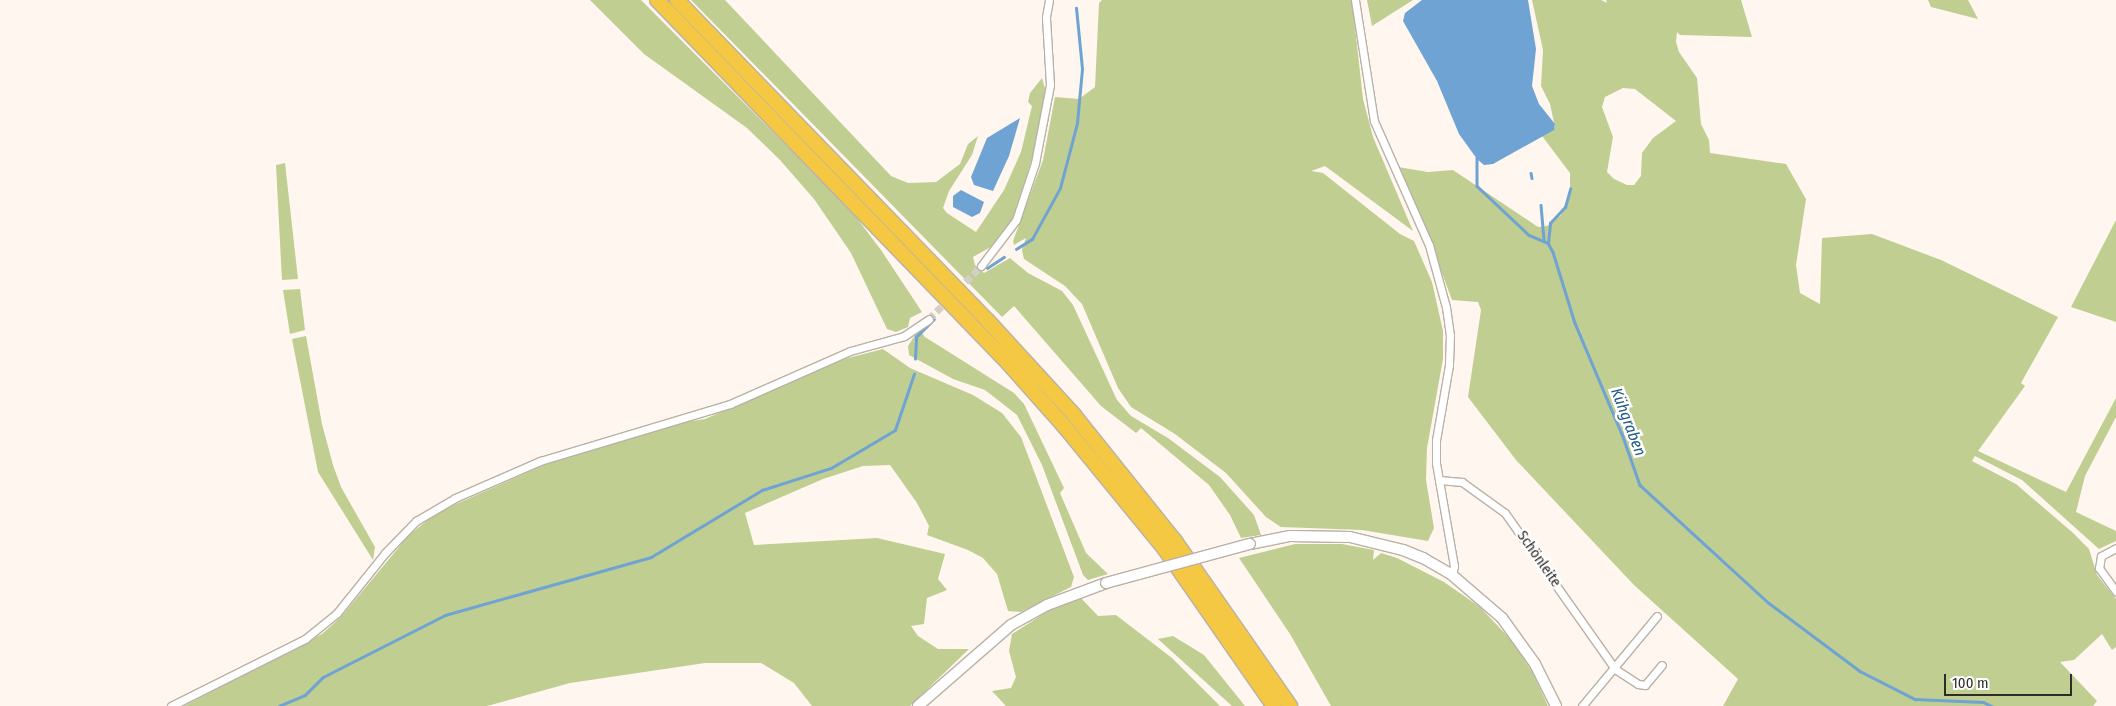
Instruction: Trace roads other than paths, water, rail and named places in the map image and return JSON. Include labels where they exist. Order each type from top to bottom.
[{"type":"highway","points":[[657,0],[1009,364],[1064,426],[1164,548],[1274,706]]},
{"type":"highway","points":[[677,0],[933,264],[1074,415],[1175,541],[1290,706]]},
{"type":"street","points":[[981,266],[1009,232],[1022,206],[1036,163],[1050,85],[1046,17],[1049,0]]},
{"type":"street","points":[[1355,0],[1374,121],[1429,245],[1446,307],[1450,335],[1449,365],[1436,440],[1439,480],[1454,566],[1452,575]]},
{"type":"street","points":[[171,706],[305,639],[337,613],[410,526],[455,498],[540,461],[730,404],[842,354],[904,336],[929,319]]},
{"type":"street","name":"Schönleite","points":[[1439,480],[1462,482],[1505,513],[1616,669],[1638,684],[1645,685],[1662,665]]},
{"type":"street","points":[[918,706],[1011,625],[1047,605],[1106,583],[1250,544],[1290,536],[1350,537],[1403,550],[1452,575],[1502,618],[1522,642],[1556,706]]},
{"type":"street","points":[[2116,548],[2101,556],[2099,568],[2116,591]]},
{"type":"street","points":[[1582,706],[1616,669],[1657,616]]},
{"type":"water","points":[[1422,0],[1528,0],[1536,49],[1532,86],[1539,104],[1555,124],[1554,130],[1493,164],[1484,165],[1477,159],[1459,134],[1437,81],[1403,21],[1405,13]]},
{"type":"water","points":[[1020,118],[1009,156],[993,191],[974,185],[971,177],[987,138]]},
{"type":"water","points":[[961,190],[984,202],[980,213],[972,217],[953,207],[953,196]]},
{"type":"waterway","points":[[1016,249],[1032,239],[1060,188],[1077,123],[1082,69],[1076,8]]},
{"type":"waterway","name":"Kühgraben","points":[[1477,158],[1477,186],[1529,235],[1548,243],[1553,252],[1575,323],[1622,434],[1640,485],[1769,603],[1860,671],[1915,699],[1983,702],[1992,706]]},
{"type":"waterway","points":[[1531,173],[1532,178]]},
{"type":"waterway","points":[[1548,243],[1550,223],[1565,207],[1570,189]]},
{"type":"waterway","points":[[1541,205],[1544,240]]},
{"type":"waterway","points":[[987,268],[1004,257]]},
{"type":"waterway","points":[[915,359],[916,337],[934,319]]},
{"type":"waterway","points":[[279,706],[305,695],[323,677],[445,615],[651,557],[762,490],[831,468],[895,430],[914,374]]},
{"type":"tunnel","points":[[929,319],[981,266]]}]
